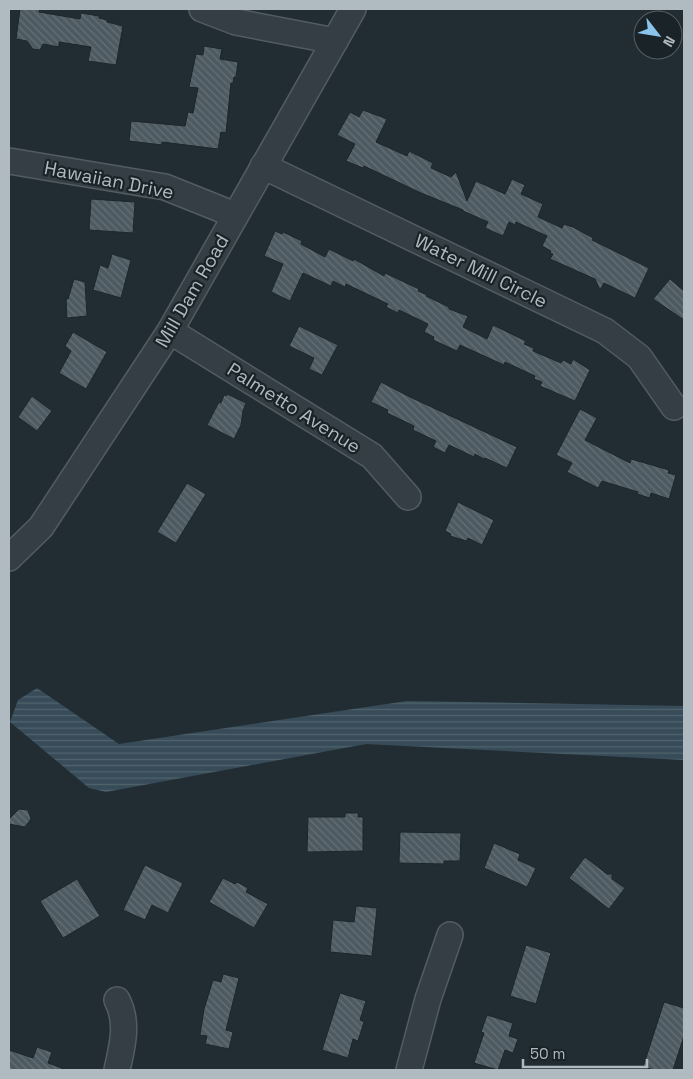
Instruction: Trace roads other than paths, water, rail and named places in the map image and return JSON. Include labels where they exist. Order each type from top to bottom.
[{"type":"street","points":[[202,9],[236,22],[334,42]]},
{"type":"street","name":"Mill Dam Road","points":[[9,558],[41,527],[170,331],[353,9]]},
{"type":"street","name":"Hawaiian Drive","points":[[9,161],[165,187],[235,216]]},
{"type":"street","name":"Water Mill Circle","points":[[263,166],[605,331],[639,357],[674,407]]},
{"type":"street","name":"Palmetto Avenue","points":[[170,331],[372,456],[408,497]]},
{"type":"street","points":[[409,1070],[428,999],[450,935]]},
{"type":"street","points":[[117,1000],[124,1021],[124,1029],[117,1070]]},
{"type":"water","points":[[37,688],[119,744],[407,701],[684,706],[684,760],[366,744],[106,792],[89,788],[10,722],[18,700]]}]
